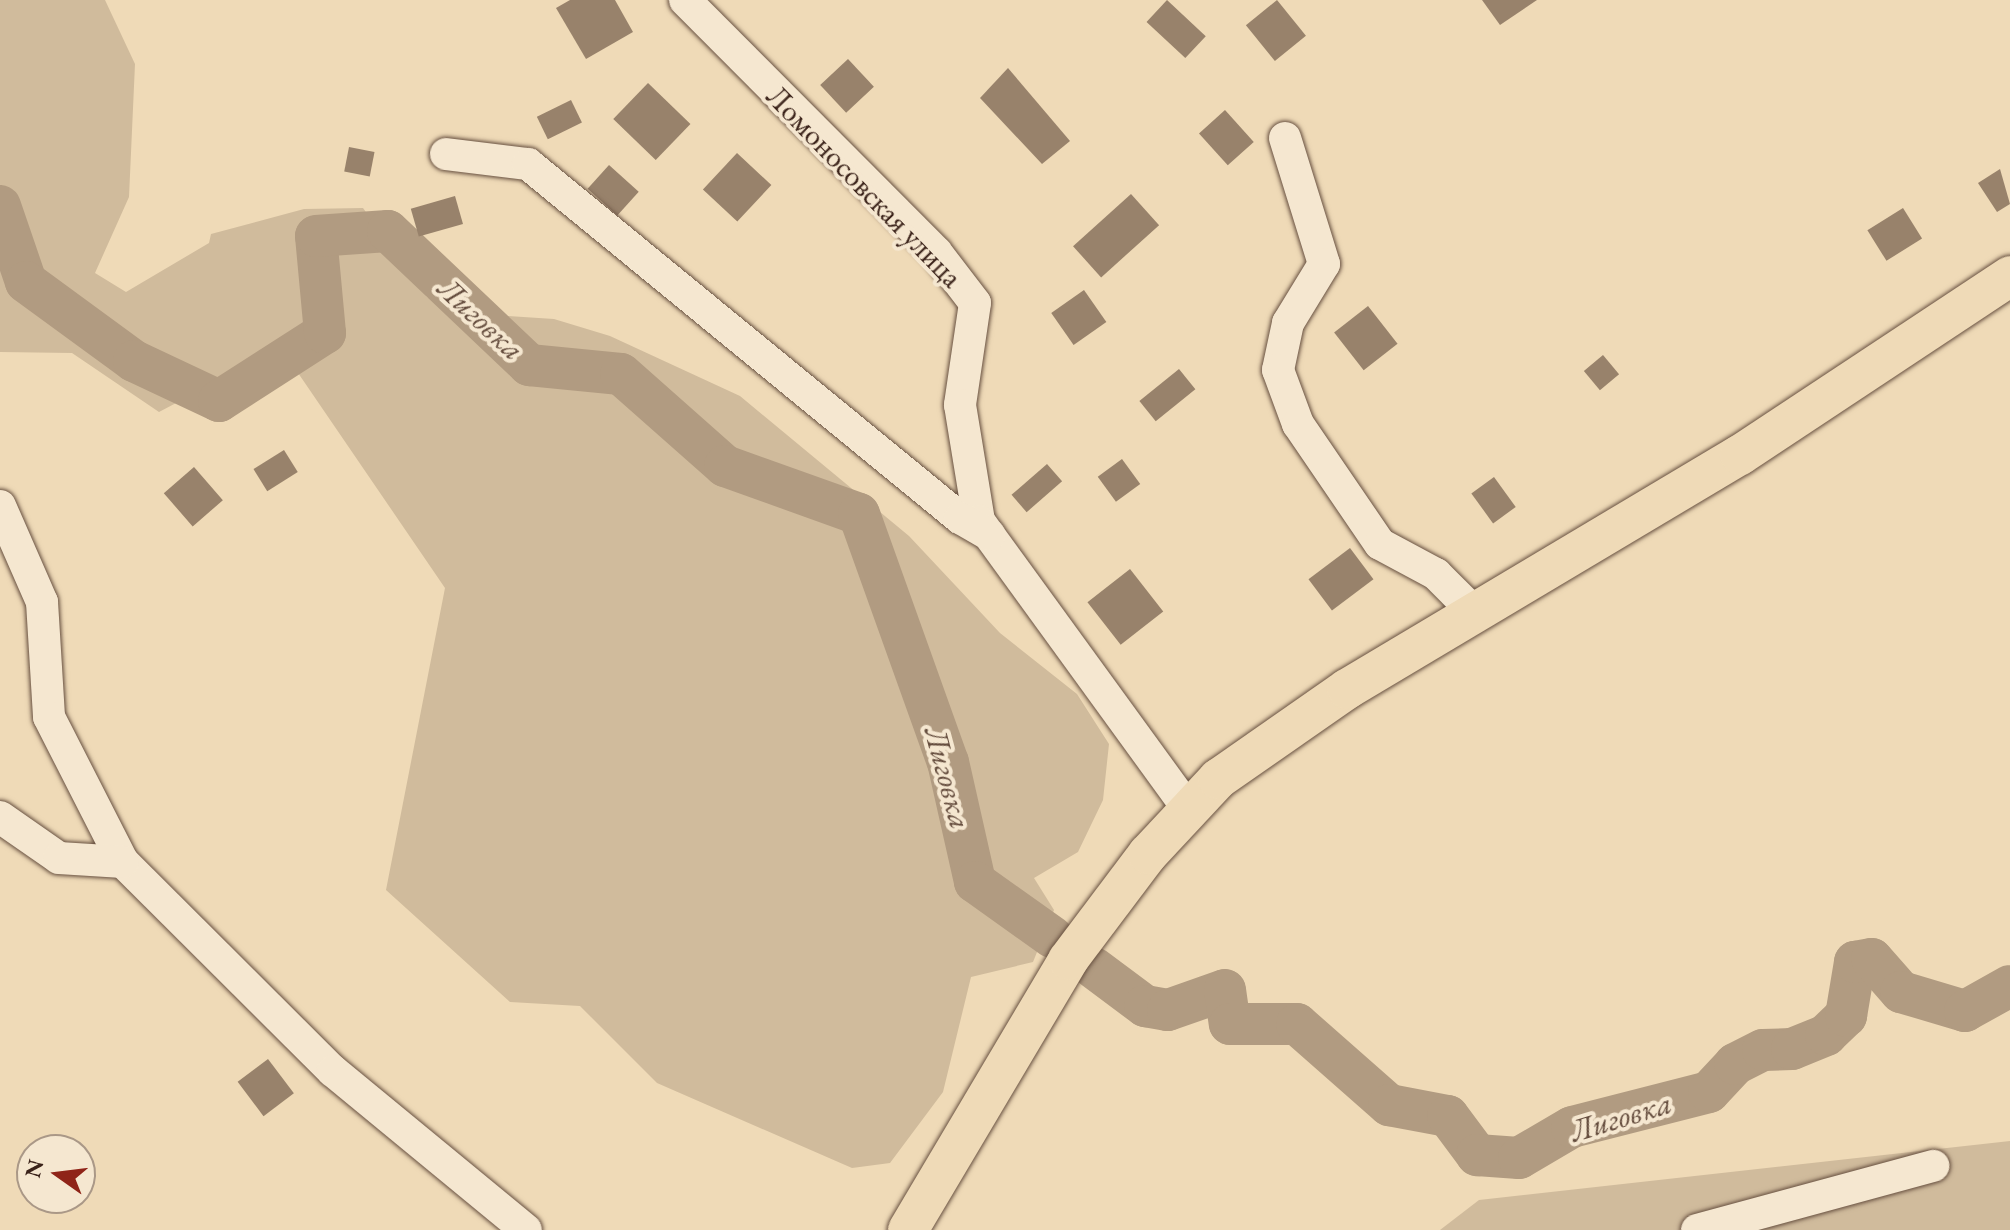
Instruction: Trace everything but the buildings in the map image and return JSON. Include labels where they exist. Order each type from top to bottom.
[{"type":"main road","points":[[908,1230],[1068,960],[1189,810],[1302,717],[1472,610],[1740,455],[2010,276]]},
{"type":"street","name":"Ломоносовская улица","points":[[685,0],[936,252],[975,303],[960,405],[979,521],[1189,810]]},
{"type":"street","points":[[1285,138],[1324,264],[1288,323],[1278,370],[1298,424],[1380,544],[1436,574],[1472,610]]},
{"type":"street","points":[[446,154],[528,164],[960,518],[990,535]]},
{"type":"street","points":[[0,506],[42,602],[49,717],[123,862],[333,1071],[526,1230]]},
{"type":"street","points":[[0,817],[59,858],[123,862]]},
{"type":"street","points":[[1697,1230],[1933,1166]]},
{"type":"shaded area","points":[[0,0],[105,0],[135,64],[129,197],[95,273],[126,292],[209,243],[211,234],[304,209],[363,208],[427,297],[459,313],[554,319],[610,336],[740,396],[909,536],[1000,633],[1077,694],[1109,744],[1103,800],[1078,852],[1034,878],[1054,910],[1033,962],[971,977],[943,1092],[890,1163],[852,1168],[657,1083],[580,1006],[510,1002],[386,890],[445,588],[281,348],[159,412],[72,353],[0,352]]},
{"type":"shaded area","points":[[2010,1141],[2010,1230],[1440,1230],[1479,1200]]},
{"type":"waterway","name":"Лиговка","points":[[0,206],[26,282],[134,361],[219,401],[325,333],[316,236],[388,231],[529,365],[621,374],[725,466],[859,514],[948,762],[975,882],[1052,937]]},
{"type":"waterway","name":"Лиговка","points":[[1094,968],[1145,1006],[1168,1010],[1225,990],[1230,1024],[1297,1024],[1389,1105],[1448,1116],[1477,1155],[1519,1158],[1572,1127],[1709,1092],[1735,1064],[1763,1050],[1792,1049],[1826,1035],[1846,1016],[1855,962],[1872,959],[1901,992],[1965,1011],[2010,986]]}]
